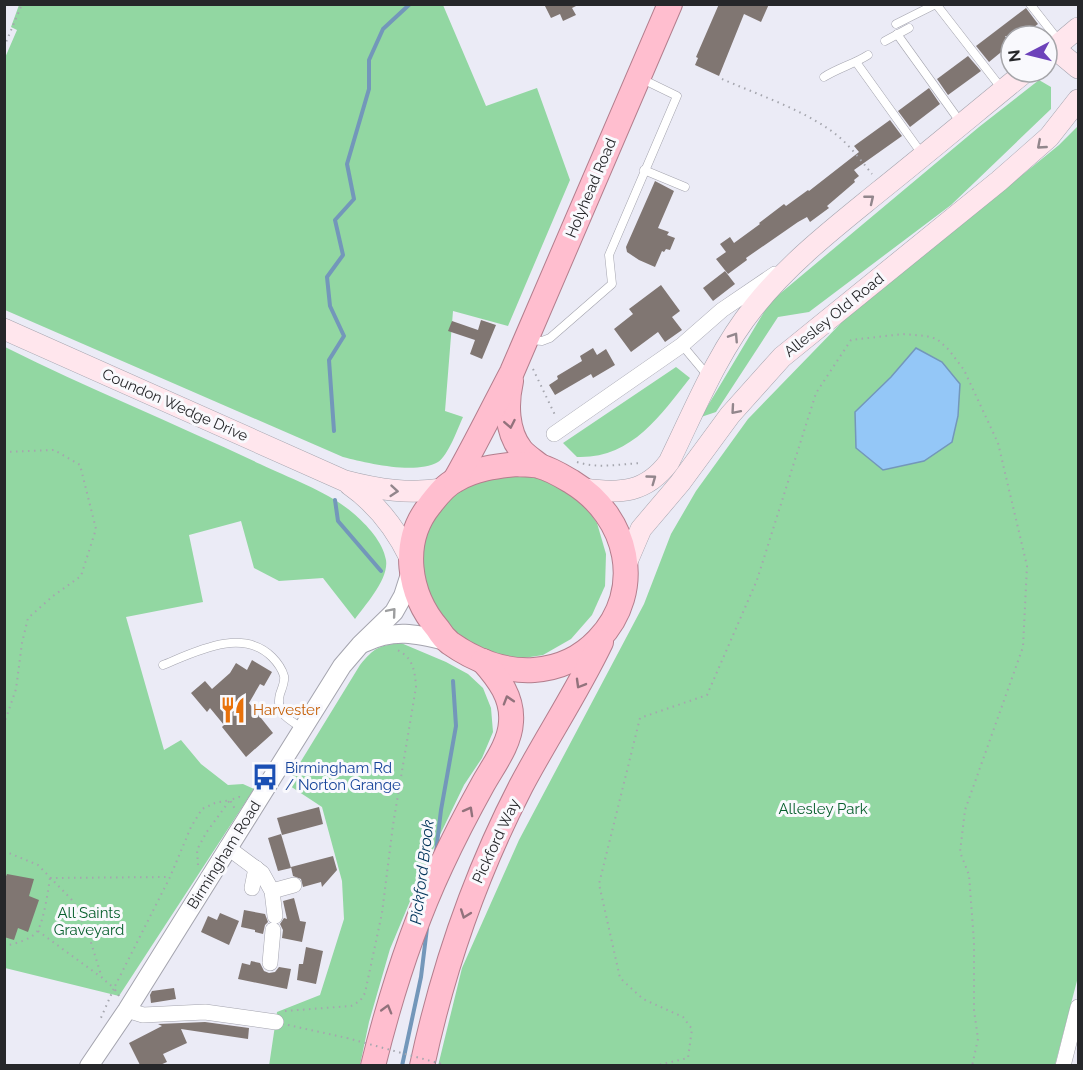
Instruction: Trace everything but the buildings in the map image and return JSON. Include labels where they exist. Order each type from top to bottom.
[{"type":"highway","name":"Holyhead Road","points":[[540,466],[522,451],[512,435],[508,392],[520,372],[525,340],[670,4]]},
{"type":"highway","name":"Holyhead Road","points":[[449,484],[476,444],[488,415],[520,372]]},
{"type":"highway","points":[[517,464],[540,466],[584,489],[614,524],[623,546],[626,564],[621,604],[615,620],[606,632],[589,650],[573,660],[556,667],[519,670],[501,668],[483,661],[448,642],[421,605],[411,565],[411,543],[424,512],[449,484],[475,471],[497,466],[517,464]]},
{"type":"highway","name":"Pickford Way","points":[[422,1065],[434,1008],[452,951],[495,838],[522,785],[584,677],[606,632]]},
{"type":"highway","points":[[373,1065],[387,1008],[407,948],[432,886],[458,830],[505,745],[512,724],[511,709],[504,689],[483,661]]},
{"type":"main road","points":[[1059,44],[1078,28]]},
{"type":"main road","points":[[1059,52],[1078,68]]},
{"type":"main road","points":[[584,489],[604,492],[629,490],[651,481],[662,471],[709,377],[753,308],[808,251],[1010,84]]},
{"type":"main road","name":"Allesley Old Road","points":[[626,564],[641,528],[680,483],[730,415],[782,357],[1016,166],[1049,137],[1078,100]]},
{"type":"main road","name":"Coundon Wedge Drive","points":[[4,329],[345,481],[402,492],[449,484]]},
{"type":"main road","name":"Coundon Wedge Drive","points":[[345,481],[375,506],[391,524],[402,540],[411,565]]},
{"type":"street","points":[[554,434],[682,345],[722,310],[808,251]]},
{"type":"street","name":"Birmingham Road","points":[[88,1065],[127,1010],[227,848],[244,808],[303,729],[342,666],[394,612],[403,596],[411,565]]},
{"type":"street","name":"Birmingham Road","points":[[360,645],[377,637],[396,633],[427,636],[448,642]]},
{"type":"street","points":[[227,848],[262,873],[272,891],[274,923],[270,963]]},
{"type":"street","points":[[252,888],[256,868]]},
{"type":"street","points":[[272,891],[294,885]]},
{"type":"street","points":[[1064,1065],[1078,1008]]},
{"type":"street","points":[[127,1010],[144,1015],[205,1012],[271,1021]]},
{"type":"lane","points":[[896,24],[936,4],[1003,90]]},
{"type":"lane","points":[[1030,4],[1041,24]]},
{"type":"lane","points":[[885,41],[909,28]]},
{"type":"lane","points":[[897,34],[962,124]]},
{"type":"lane","points":[[824,77],[867,55]]},
{"type":"lane","points":[[856,62],[923,155]]},
{"type":"lane","points":[[525,340],[542,341],[550,338],[612,284],[609,255],[677,96],[639,78]]},
{"type":"lane","points":[[644,171],[685,187]]},
{"type":"lane","points":[[682,345],[709,377]]},
{"type":"lane","points":[[163,665],[226,643],[238,643],[262,650],[274,659],[284,675],[278,702],[279,711],[303,729]]},
{"type":"path","points":[[4,47],[22,4]]},
{"type":"path","points":[[722,79],[779,103],[827,128],[859,158],[883,188]]},
{"type":"path","points":[[654,1065],[688,1058],[692,1029],[683,1017],[644,999],[620,978],[599,884],[640,718],[707,695],[756,580],[816,393],[850,340],[903,334],[937,339],[949,350],[964,370],[998,443],[1027,566],[1023,647],[965,810],[960,852],[969,875],[974,942],[974,1010],[978,1040],[972,1065]]},
{"type":"path","points":[[520,372],[530,364],[556,417],[570,412],[577,420]]},
{"type":"path","points":[[4,452],[54,450],[80,465],[96,529],[81,576],[27,618],[16,689],[4,724]]},
{"type":"path","points":[[573,461],[589,466],[610,467],[630,464]]},
{"type":"path","points":[[389,651],[398,650],[408,657],[415,671],[416,687],[393,825],[382,913],[365,993],[360,1001],[351,1005],[287,1010],[269,1015],[271,1021],[449,1065]]},
{"type":"path","points":[[97,1024],[170,877],[190,827],[202,809],[239,797],[244,808]]},
{"type":"path","points":[[230,800],[244,808]]},
{"type":"path","points":[[204,856],[198,866],[197,850],[215,819],[230,800]]},
{"type":"path","points":[[4,851],[38,865],[73,902],[89,936],[102,978]]},
{"type":"path","points":[[51,878],[170,877]]},
{"type":"path","points":[[4,946],[29,938],[38,931],[51,878]]},
{"type":"path","points":[[38,931],[114,988]]},
{"type":"green space","points":[[19,5],[443,5],[486,106],[537,88],[570,180],[508,326],[453,311],[445,411],[463,417],[442,459],[428,466],[404,468],[343,457],[5,310],[4,60],[17,30],[11,27]]},
{"type":"green space","points":[[1034,84],[1046,84],[1051,87],[1051,109],[951,205],[809,312],[778,317],[716,412],[701,417],[770,302],[979,127]]},
{"type":"green space","name":"Allesley Park","points":[[1078,126],[1078,977],[1055,1065],[438,1066],[462,968],[519,840],[644,604],[671,534],[696,491],[748,419],[844,320],[1059,145]]},
{"type":"green space","name":"All Saints Graveyard","points":[[5,347],[332,498],[369,528],[382,547],[386,560],[384,575],[380,583],[355,619],[323,578],[279,581],[254,568],[241,521],[189,535],[203,602],[126,617],[164,750],[181,740],[201,764],[228,785],[243,784],[254,789],[119,996],[5,968]]},
{"type":"green space","points":[[676,367],[690,378],[655,420],[629,443],[596,456],[577,457],[563,443]]},
{"type":"green space","points":[[522,470],[579,497],[597,523],[606,554],[605,586],[592,615],[571,639],[543,655],[511,660],[453,640],[419,589],[423,529],[462,483]]},
{"type":"green space","points":[[401,643],[468,674],[483,688],[491,708],[493,732],[482,758],[464,785],[423,870],[390,949],[369,1022],[360,1065],[269,1066],[277,1012],[320,995],[344,919],[342,881],[322,807],[287,784],[360,665],[378,648]]},
{"type":"water","points":[[916,348],[942,362],[960,384],[958,416],[952,442],[924,461],[883,470],[856,448],[855,412],[891,377]]},
{"type":"waterway","name":"Pickford Brook","points":[[334,431],[329,360],[344,336],[330,306],[327,277],[343,255],[335,220],[354,199],[347,164],[369,89],[369,60],[383,29],[410,4]]},
{"type":"waterway","name":"Pickford Brook","points":[[335,500],[338,521],[381,571]]},
{"type":"waterway","name":"Pickford Brook","points":[[436,852],[456,726],[453,681]]},
{"type":"waterway","name":"Pickford Brook","points":[[402,1066],[421,977],[427,928]]},
{"type":"place","name":"Harvester","points":[[233,710]]},
{"type":"place","name":"Birmingham Rd / Norton Grange","points":[[265,777]]}]
